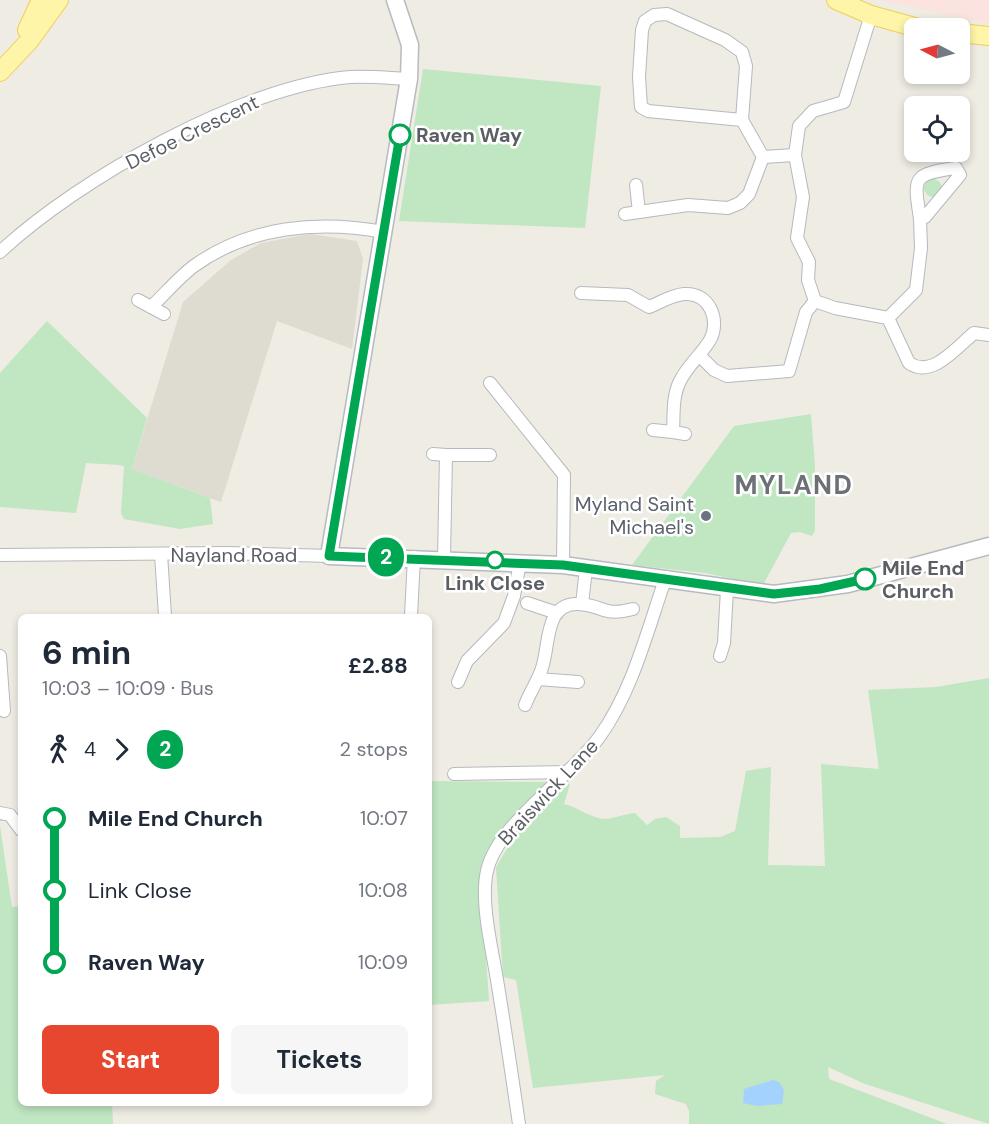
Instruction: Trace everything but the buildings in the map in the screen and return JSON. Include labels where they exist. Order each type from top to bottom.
[{"type":"main road","points":[[2,70],[41,0]]},
{"type":"main road","points":[[2,70],[30,40],[59,0]]},
{"type":"main road","points":[[836,0],[871,15],[904,24]]},
{"type":"main road","points":[[970,34],[989,36]]},
{"type":"street","points":[[329,556],[409,79],[410,45],[395,0]]},
{"type":"street","points":[[742,120],[648,111],[640,107],[639,77],[642,30],[645,21],[654,15],[668,14],[725,40],[742,52],[746,66],[742,120],[763,157]]},
{"type":"street","points":[[815,301],[808,280],[809,262],[797,238],[803,197],[795,155],[799,126],[813,111],[844,102],[871,15]]},
{"type":"street","name":"Defoe Crescent","points":[[0,252],[55,208],[130,159],[255,100],[350,77],[409,79]]},
{"type":"street","points":[[763,157],[795,155]]},
{"type":"street","points":[[625,214],[688,204],[728,208],[740,203],[749,194],[763,157]]},
{"type":"street","points":[[636,185],[639,212]]},
{"type":"street","points":[[888,318],[916,290],[921,248],[920,219]]},
{"type":"street","points":[[151,307],[194,266],[233,243],[290,226],[362,228],[384,231]]},
{"type":"street","points":[[581,293],[628,295],[649,307],[675,295],[688,293],[701,297],[710,306],[714,328],[700,356],[690,365],[679,383],[675,397],[679,433],[654,430]]},
{"type":"street","points":[[138,300],[164,314]]},
{"type":"street","points":[[815,301],[835,308],[888,318]]},
{"type":"street","points":[[700,356],[714,370],[727,376],[789,371],[806,312],[815,301]]},
{"type":"street","points":[[888,318],[909,363],[916,368],[925,368],[938,363],[974,333],[989,334]]},
{"type":"street","points":[[490,383],[564,475],[563,565]]},
{"type":"street","points":[[444,558],[439,455],[490,455]]},
{"type":"street","name":"Nayland Road","points":[[0,555],[329,556],[520,561],[666,577],[727,589],[774,594],[820,589],[989,546]]},
{"type":"street","points":[[161,555],[165,614]]},
{"type":"street","points":[[411,614],[414,557]]},
{"type":"street","points":[[458,682],[467,661],[504,623],[513,596],[520,561]]},
{"type":"street","points":[[582,604],[586,569]]},
{"type":"street","name":"Braiswick Lane","points":[[519,1124],[489,928],[487,872],[495,848],[600,736],[618,706],[653,619],[666,577]]},
{"type":"street","points":[[720,656],[724,643],[727,589]]},
{"type":"street","points":[[527,603],[556,613]]},
{"type":"street","points":[[525,705],[533,683],[538,679],[546,651],[550,622],[556,613],[575,604],[616,614],[633,609]]},
{"type":"street","points":[[0,656],[4,711]]},
{"type":"street","points":[[538,679],[578,682]]},
{"type":"street","points":[[454,774],[568,772]]},
{"type":"street","points":[[0,813],[9,815],[18,826]]},
{"type":"shaded area","points":[[881,0],[989,0],[989,24],[970,18]]},
{"type":"shaded area","points":[[310,234],[357,241],[363,259],[352,349],[277,321],[221,502],[132,469],[183,302],[231,260],[261,243]]},
{"type":"green space","points":[[423,69],[601,86],[585,228],[399,221]]},
{"type":"green space","points":[[933,179],[941,184],[942,188],[937,196],[933,197],[925,192],[924,188],[929,180]]},
{"type":"green space","points":[[47,321],[147,418],[132,469],[210,498],[213,524],[180,529],[124,519],[121,513],[124,466],[119,465],[86,463],[76,513],[0,507],[0,373]]},
{"type":"green space","points":[[811,414],[815,466],[815,530],[812,536],[800,532],[791,533],[763,585],[705,573],[632,565],[734,426]]},
{"type":"green space","points":[[989,678],[989,1124],[865,1084],[828,1067],[829,1079],[947,1124],[689,1124],[689,1111],[686,1104],[655,1094],[656,1081],[665,1075],[533,1088],[516,980],[503,977],[496,868],[518,834],[563,784],[570,784],[564,804],[595,817],[606,819],[635,813],[647,825],[655,819],[666,817],[680,826],[680,838],[720,837],[735,831],[746,771],[771,767],[768,865],[825,866],[821,764],[879,769],[868,690],[936,687]]},
{"type":"green space","points":[[432,781],[548,782],[500,834],[480,872],[489,1001],[432,1005]]},
{"type":"green space","points":[[0,826],[12,907],[18,906],[18,1106],[112,1106],[113,1124],[0,1124]]},
{"type":"water","points":[[773,1080],[779,1082],[784,1090],[782,1104],[757,1106],[743,1103],[744,1089]]},
{"type":"bus line","name":"2","points":[[400,135],[329,556],[520,561],[666,577],[727,589],[774,594],[820,589],[865,579]]},
{"type":"place","name":"Raven Way","points":[[400,135]]},
{"type":"place","name":"Myland Saint Michael's","points":[[706,516]]},
{"type":"place","name":"Link Close","points":[[495,560]]},
{"type":"place","name":"Mile End Church","points":[[865,579]]},
{"type":"district","name":"MYLAND","points":[[794,485]]}]
